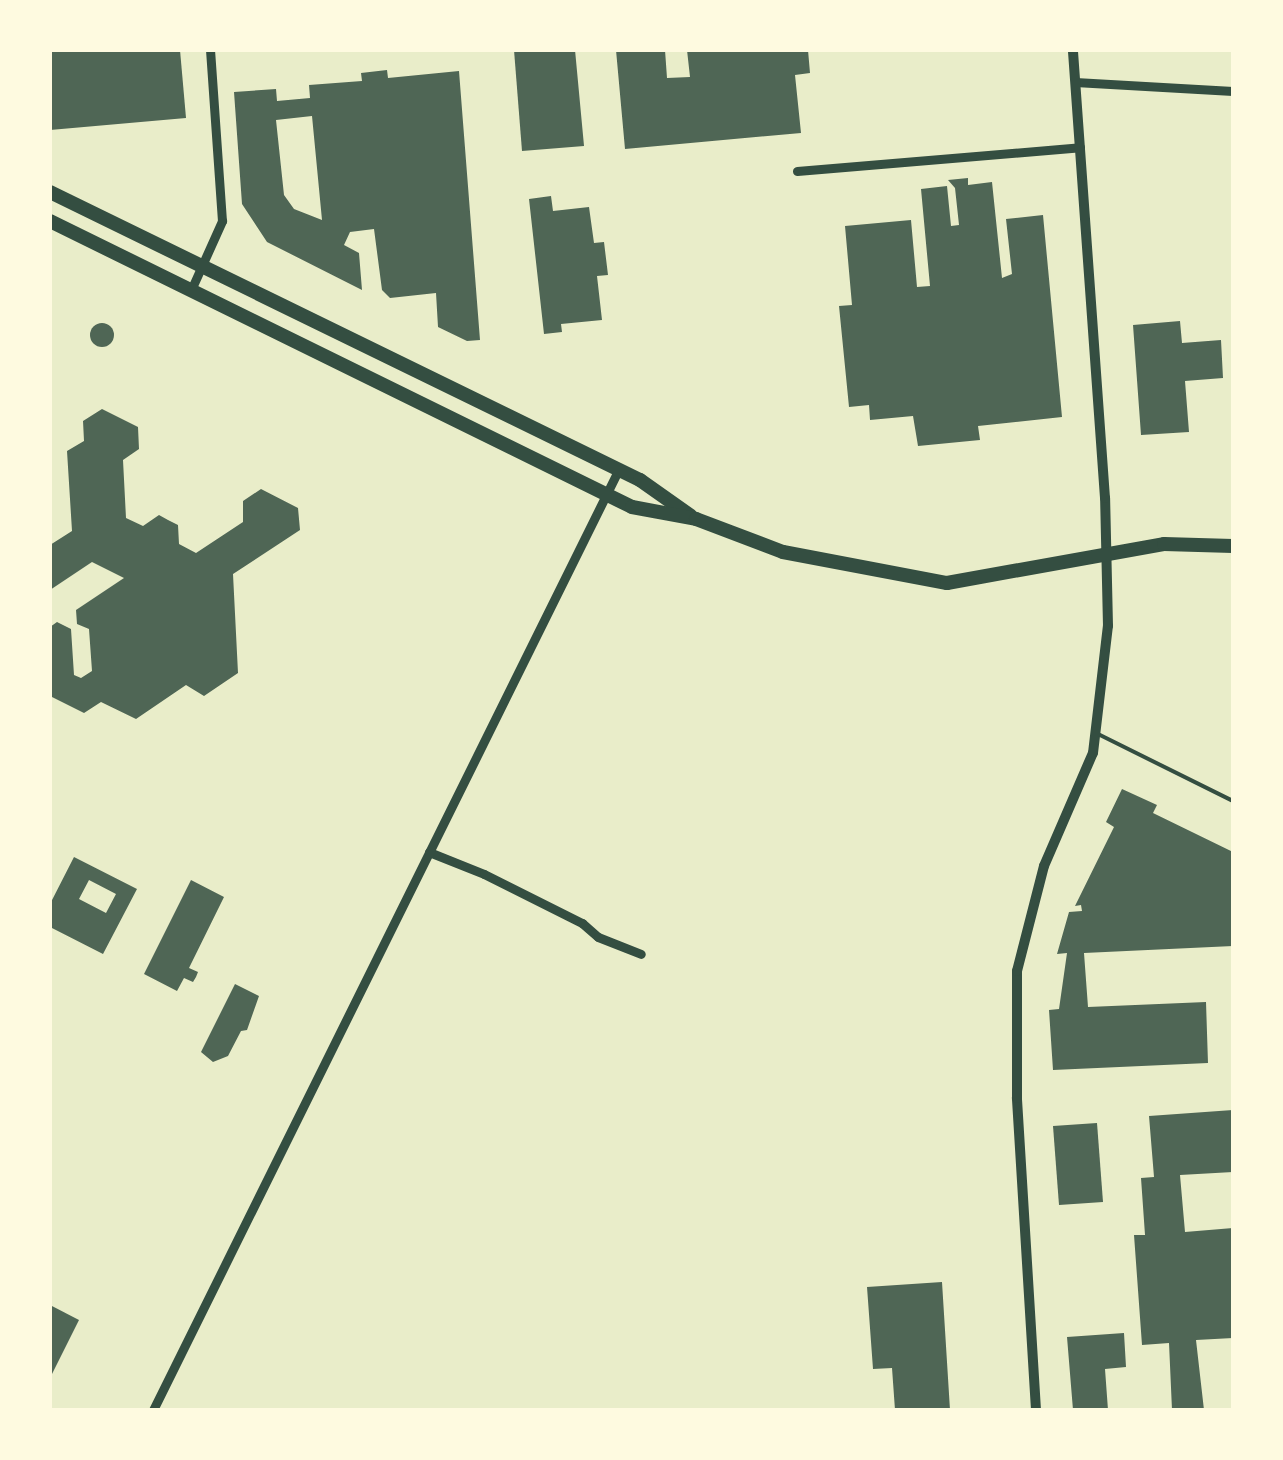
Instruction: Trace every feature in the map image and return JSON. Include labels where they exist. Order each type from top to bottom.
[{"type":"main road","points":[[50,192],[640,480],[696,520]]},
{"type":"main road","points":[[50,221],[632,507],[696,520],[783,552],[926,582],[977,580],[1181,542],[1233,546]]},
{"type":"street","points":[[191,290],[222,221],[210,50]]},
{"type":"street","points":[[1036,1410],[1016,1098],[1017,972],[1035,892],[1085,776],[1098,734],[1107,648],[1108,555],[1073,50]]},
{"type":"street","points":[[1075,82],[1233,90]]},
{"type":"street","points":[[797,171],[1080,147]]},
{"type":"street","points":[[153,1410],[618,471]]},
{"type":"street","points":[[429,852],[484,874],[582,922],[598,937],[641,954]]},
{"type":"lane","points":[[1098,734],[1233,801]]},
{"type":"building","points":[[50,50],[180,50],[186,118],[50,130]]},
{"type":"building","points":[[514,50],[575,50],[584,146],[522,151]]},
{"type":"building","points":[[616,50],[665,50],[667,78],[690,77],[687,50],[808,50],[810,73],[795,75],[801,133],[625,149]]},
{"type":"building","points":[[387,70],[388,78],[459,71],[480,340],[467,341],[438,327],[436,293],[390,298],[382,290],[374,229],[350,232],[344,245],[359,253],[362,290],[267,242],[242,204],[234,92],[276,89],[277,101],[310,98],[309,85],[362,81],[361,73]],"holes":[[[312,116],[322,220],[294,209],[284,195],[276,120]]]},
{"type":"building","points":[[968,178],[968,185],[992,182],[1002,278],[1012,274],[1006,219],[1043,215],[1062,417],[978,426],[980,440],[918,446],[913,416],[870,420],[869,405],[849,407],[839,306],[852,305],[845,226],[911,220],[917,287],[930,286],[921,189],[947,186],[951,226],[959,225],[955,188],[948,180]]},
{"type":"building","points":[[551,196],[553,211],[589,207],[594,243],[604,242],[608,275],[597,276],[602,320],[561,324],[562,332],[544,334],[529,199]]},
{"type":"building","points":[[1180,321],[1182,343],[1221,340],[1223,378],[1185,381],[1189,432],[1141,435],[1133,325]]},
{"type":"building","points":[[97,323],[107,323],[114,335],[107,347],[97,347],[90,340],[90,330]]},
{"type":"building","points":[[102,409],[138,427],[139,449],[123,460],[126,518],[143,526],[159,515],[178,525],[179,544],[196,553],[243,522],[243,501],[261,489],[298,508],[300,530],[233,574],[238,673],[204,696],[186,685],[136,719],[101,702],[84,713],[50,696],[50,627],[57,622],[71,629],[74,675],[81,678],[92,671],[89,629],[77,624],[76,610],[124,578],[92,562],[50,590],[50,545],[72,531],[67,451],[84,441],[83,421]]},
{"type":"building","points":[[1122,789],[1157,805],[1153,813],[1233,852],[1233,946],[1084,953],[1088,1007],[1206,1002],[1208,1063],[1053,1070],[1049,1010],[1059,1009],[1067,953],[1057,954],[1069,912],[1082,911],[1081,905],[1075,906],[1114,827],[1106,822]]},
{"type":"building","points":[[74,857],[137,889],[103,954],[50,927],[50,904]],"holes":[[[89,880],[116,894],[106,913],[79,899]]]},
{"type":"building","points":[[191,880],[224,897],[189,968],[198,972],[196,977],[193,982],[184,978],[177,991],[144,974]]},
{"type":"building","points":[[235,984],[259,996],[247,1030],[241,1031],[228,1056],[213,1062],[201,1052]]},
{"type":"building","points":[[1233,1110],[1233,1172],[1180,1175],[1185,1232],[1233,1228],[1233,1338],[1196,1340],[1204,1410],[1172,1410],[1169,1343],[1142,1345],[1134,1235],[1145,1235],[1141,1178],[1154,1177],[1149,1116]]},
{"type":"building","points":[[1097,1123],[1103,1202],[1059,1205],[1053,1126]]},
{"type":"building","points":[[942,1282],[950,1410],[895,1410],[892,1368],[873,1369],[867,1287]]},
{"type":"building","points":[[50,1305],[79,1320],[50,1378]]},
{"type":"building","points":[[1124,1333],[1126,1367],[1105,1369],[1108,1410],[1073,1410],[1067,1337]]}]
